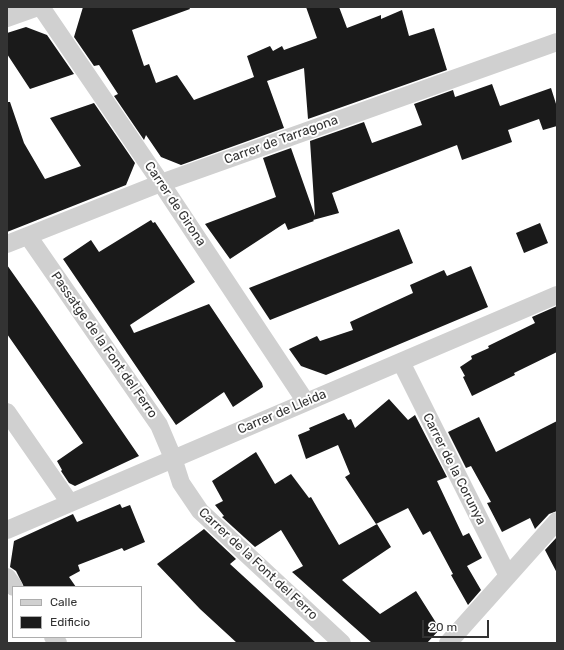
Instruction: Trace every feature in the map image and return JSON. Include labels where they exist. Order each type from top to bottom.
[{"type":"street","points":[[7,18],[38,7]]},
{"type":"street","name":"Carrer de Girona","points":[[41,7],[161,183],[306,402]]},
{"type":"street","name":"Carrer de Tarragona","points":[[7,244],[161,183],[557,42]]},
{"type":"street","name":"Passatge de la Font del Ferro","points":[[28,236],[159,425],[173,458]]},
{"type":"street","name":"Carrer de Lleida","points":[[7,530],[557,295]]},
{"type":"street","name":"Carrer de la Corunya","points":[[401,362],[508,576]]},
{"type":"street","points":[[7,412],[70,503]]},
{"type":"street","name":"Carrer de la Font del Ferro","points":[[173,458],[181,483],[200,511],[342,643]]},
{"type":"street","points":[[448,643],[557,521]]},
{"type":"street","points":[[7,577],[13,586]]},
{"type":"building","points":[[83,7],[189,7],[190,9],[132,30],[144,66],[149,64],[156,83],[177,75],[194,100],[254,77],[247,56],[270,46],[273,51],[282,46],[284,50],[317,38],[306,7],[339,7],[347,28],[381,15],[381,19],[402,10],[409,36],[434,28],[447,70],[308,119],[304,68],[267,81],[284,128],[181,165],[161,157],[146,135],[144,140],[114,96],[118,94],[99,65],[94,66],[74,37]]},
{"type":"building","points":[[26,27],[47,35],[74,74],[30,89],[7,54],[7,33]]},
{"type":"building","points":[[492,84],[500,106],[551,88],[557,107],[557,126],[543,130],[539,119],[508,130],[512,142],[462,160],[457,145],[332,193],[339,213],[313,220],[314,221],[288,230],[285,223],[230,259],[205,224],[276,197],[263,158],[291,148],[315,216],[310,141],[364,122],[372,143],[422,125],[414,104],[453,90],[455,97]]},
{"type":"building","points":[[7,102],[10,102],[24,143],[45,179],[81,166],[50,118],[94,103],[135,163],[126,185],[7,232]]},
{"type":"building","points":[[151,220],[153,223],[155,222],[195,282],[130,325],[134,333],[209,304],[262,383],[263,387],[233,407],[224,392],[176,425],[63,259],[91,240],[99,252]]},
{"type":"building","points":[[540,223],[548,243],[524,253],[516,233]]},
{"type":"building","points":[[399,229],[413,263],[270,320],[249,288]]},
{"type":"building","points":[[7,265],[139,456],[75,486],[69,483],[61,471],[62,470],[57,461],[83,443],[7,334]]},
{"type":"building","points":[[471,266],[488,307],[326,375],[301,366],[289,349],[317,336],[320,341],[353,330],[350,322],[413,293],[410,285],[444,270],[447,276]]},
{"type":"building","points":[[557,306],[557,352],[472,396],[460,367],[472,359],[471,356],[489,348],[488,346],[535,323],[532,317]]},
{"type":"building","points":[[389,399],[408,420],[415,415],[447,477],[437,481],[463,536],[469,533],[482,558],[467,566],[481,590],[468,605],[451,575],[453,574],[430,531],[423,535],[408,508],[376,524],[345,477],[350,474],[338,445],[306,459],[298,435],[310,430],[309,428],[344,413],[348,420],[351,419],[355,428]]},
{"type":"building","points":[[479,417],[496,452],[557,421],[557,511],[549,514],[535,529],[530,518],[502,532],[487,503],[491,502],[471,466],[466,468],[448,432]]},
{"type":"building","points":[[256,452],[275,484],[291,474],[309,498],[311,497],[339,545],[377,524],[391,547],[342,580],[380,614],[416,591],[440,629],[427,643],[372,643],[292,572],[303,566],[281,530],[255,547],[222,517],[224,516],[215,505],[223,501],[212,481]]},
{"type":"building","points":[[120,504],[122,508],[130,505],[145,542],[124,551],[122,548],[78,565],[80,571],[69,577],[75,586],[24,586],[16,571],[10,567],[14,541],[73,514],[77,522]]},
{"type":"building","points":[[204,529],[236,559],[230,564],[316,643],[237,643],[200,609],[157,564]]},
{"type":"building","points":[[557,537],[557,573],[545,550]]}]
